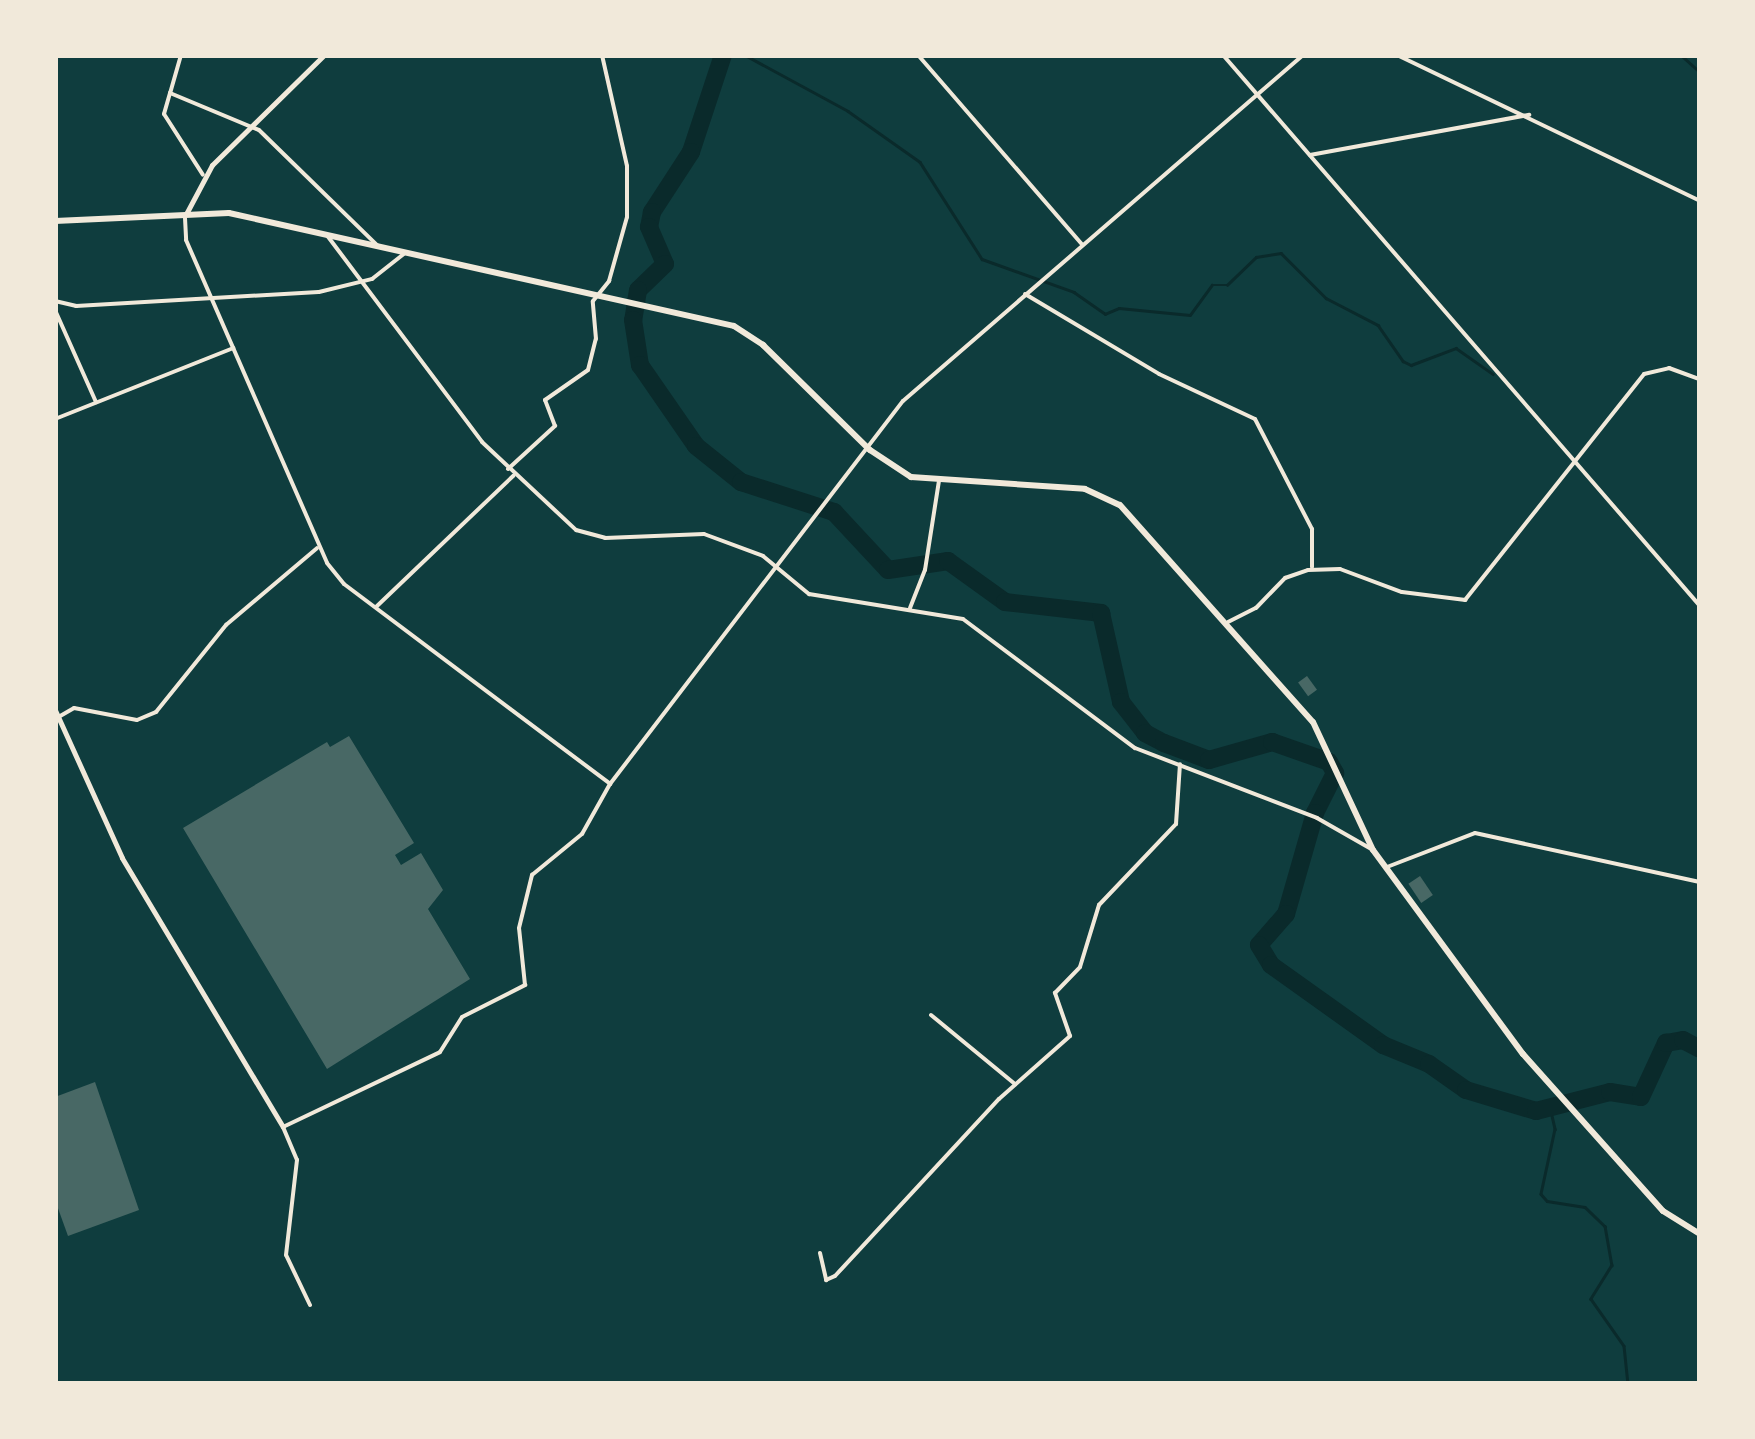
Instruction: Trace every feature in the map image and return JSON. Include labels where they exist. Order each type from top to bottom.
[{"type":"main road","points":[[55,221],[229,213],[747,334],[870,450],[911,477],[1064,486],[1107,497],[1138,520],[1330,746],[1373,850],[1563,1101],[1662,1211],[1700,1234]]},
{"type":"street","points":[[180,55],[164,114],[203,176]]},
{"type":"street","points":[[324,55],[203,176],[183,231],[318,547],[344,584],[610,784]]},
{"type":"street","points":[[508,468],[555,426],[545,400],[588,370],[595,296],[616,260],[630,192],[602,55]]},
{"type":"street","points":[[918,55],[1082,244]]},
{"type":"street","points":[[1223,55],[1700,606]]},
{"type":"street","points":[[284,1127],[440,1052],[462,1017],[524,985],[520,928],[532,875],[574,844],[610,784],[870,450],[903,401],[1302,55]]},
{"type":"street","points":[[1397,55],[1529,115],[1700,201]]},
{"type":"street","points":[[170,93],[252,125],[378,246]]},
{"type":"street","points":[[1310,155],[1529,115]]},
{"type":"street","points":[[326,234],[359,283],[514,475],[562,520],[588,536],[704,534],[743,545],[778,567],[809,594],[963,619],[1116,737],[1317,818],[1373,850]]},
{"type":"street","points":[[55,301],[76,306],[284,296],[359,283],[405,252]]},
{"type":"street","points":[[1026,294],[1159,374],[1255,419],[1312,529],[1312,570]]},
{"type":"street","points":[[55,310],[96,402]]},
{"type":"street","points":[[55,419],[233,348]]},
{"type":"street","points":[[1228,622],[1256,608],[1285,578],[1312,570],[1340,569],[1437,600],[1465,600],[1644,374],[1669,368],[1700,379]]},
{"type":"street","points":[[376,607],[514,475]]},
{"type":"street","points":[[910,608],[924,570],[939,481]]},
{"type":"street","points":[[310,1305],[286,1255],[297,1160],[284,1127],[122,858],[56,715],[85,708],[136,720],[156,712],[226,625],[318,547]]},
{"type":"street","points":[[820,1253],[826,1280],[836,1276],[1015,1084],[1070,1036],[1056,993],[1080,968],[1099,905],[1176,824],[1180,763]]},
{"type":"street","points":[[1386,868],[1475,832],[1700,882]]},
{"type":"street","points":[[931,1014],[1015,1084]]},
{"type":"building","points":[[1307,676],[1317,690],[1308,696],[1298,682]]},
{"type":"building","points":[[349,736],[414,843],[395,855],[401,865],[421,853],[443,890],[428,909],[470,979],[327,1069],[183,828],[327,742],[330,747]]},
{"type":"building","points":[[1420,876],[1433,895],[1421,903],[1408,884]]},
{"type":"building","points":[[95,1082],[139,1210],[68,1236],[55,1200],[55,1097]]},
{"type":"waterway","points":[[723,55],[691,152],[652,212],[649,227],[665,264],[638,290],[633,320],[640,365],[696,446],[741,482],[834,512],[888,570],[948,561],[1005,602],[1101,613],[1121,702],[1145,733],[1164,743],[1209,760],[1272,742],[1329,762],[1335,773],[1315,813],[1286,914],[1259,945],[1271,965],[1383,1045],[1429,1064],[1466,1090],[1536,1111],[1610,1092],[1641,1097],[1666,1043],[1683,1040],[1700,1049]]},
{"type":"waterway","points":[[745,55],[848,111],[920,162],[982,259],[1074,292],[1105,314],[1119,308],[1190,315],[1212,285],[1227,285],[1256,257],[1281,253],[1326,298],[1378,325],[1403,361],[1411,365],[1456,348],[1493,374]]},
{"type":"waterway","points":[[1574,55],[1604,55]]},
{"type":"waterway","points":[[1681,55],[1700,72]]},
{"type":"waterway","points":[[1550,1107],[1555,1129],[1541,1194],[1547,1201],[1585,1207],[1605,1226],[1612,1265],[1591,1299],[1624,1346],[1628,1384]]}]
